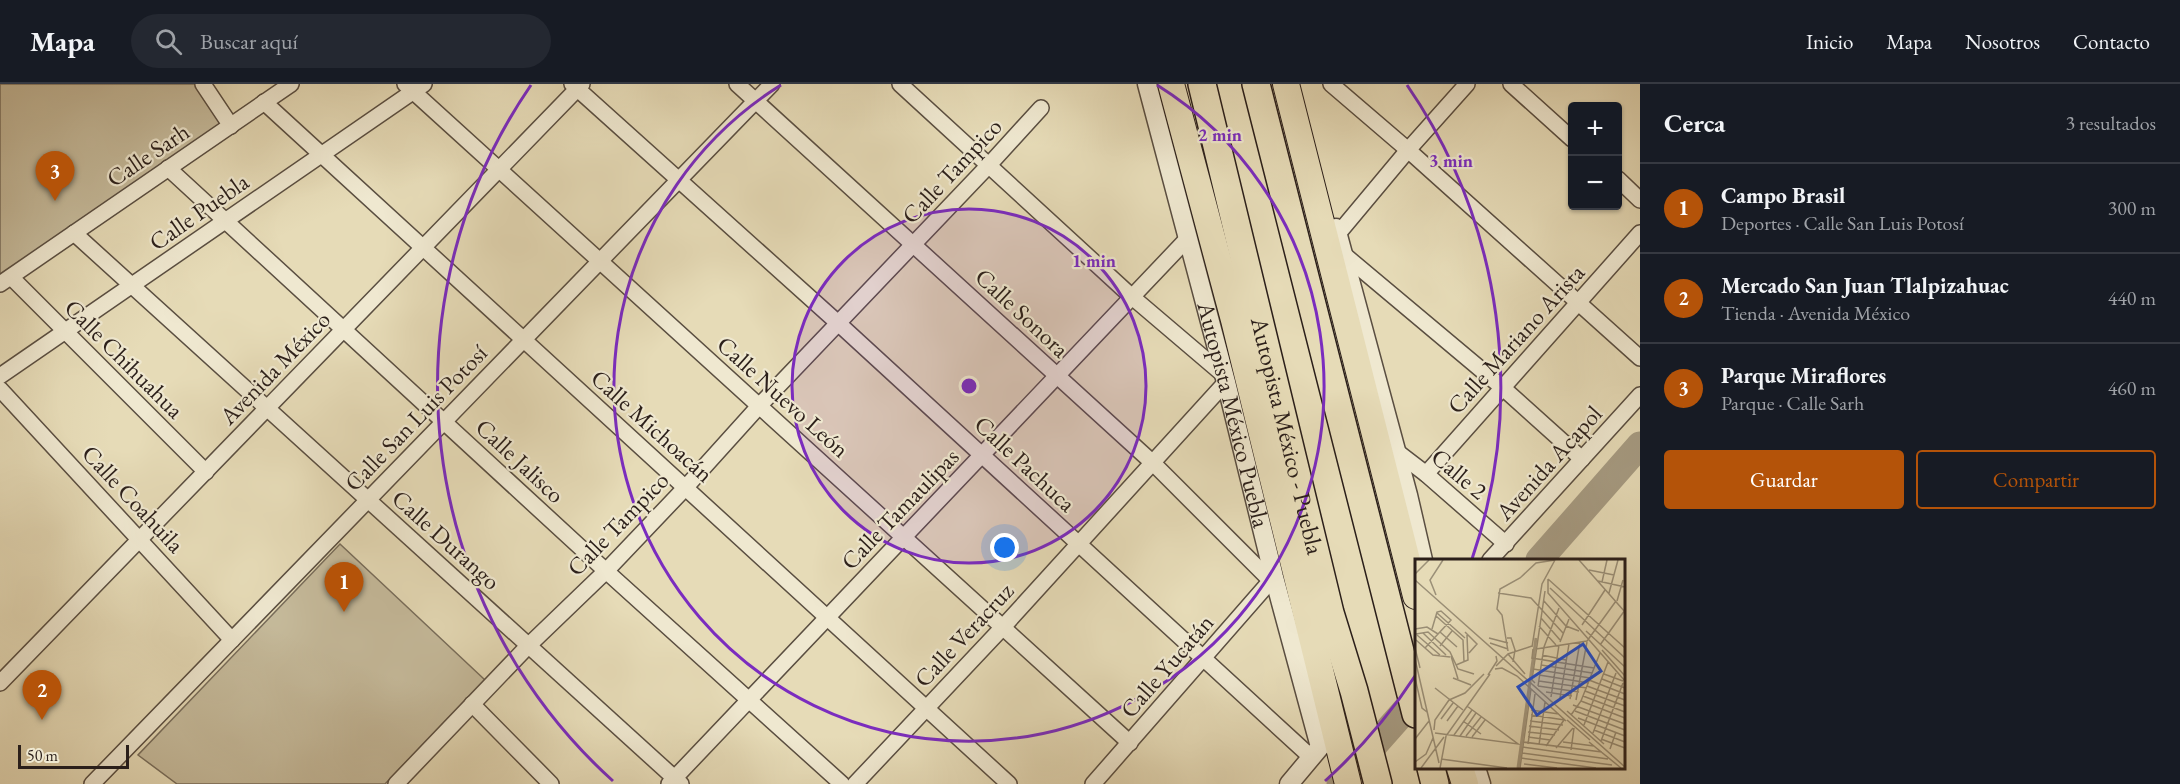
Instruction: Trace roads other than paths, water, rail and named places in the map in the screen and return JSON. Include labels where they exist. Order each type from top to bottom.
[{"type":"highway","name":"Autopista México Puebla","points":[[1171,84],[1222,322],[1348,784]]},
{"type":"highway","name":"Autopista México - Puebla","points":[[1202,84],[1330,613],[1354,691],[1378,784]]},
{"type":"highway","points":[[1256,84],[1415,710]]},
{"type":"highway","points":[[1287,84],[1387,449],[1415,591]]},
{"type":"highway","points":[[1431,769],[1435,784]]},
{"type":"highway","points":[[1460,769],[1465,784]]},
{"type":"street","points":[[203,84],[231,126]]},
{"type":"street","name":"Calle Sarh","points":[[5,281],[291,84]]},
{"type":"street","name":"Calle Sonora","points":[[737,84],[1154,464],[1272,579]]},
{"type":"street","name":"Calle San Luis Potosí","points":[[92,784],[772,84]]},
{"type":"street","points":[[900,84],[1225,379]]},
{"type":"street","name":"Autopista México Puebla","points":[[1147,84],[1188,238],[1222,322],[1225,379],[1316,752]]},
{"type":"street","points":[[1299,84],[1342,253],[1387,449],[1422,556]]},
{"type":"street","points":[[1331,84],[1640,358]]},
{"type":"street","points":[[1337,235],[1467,84]]},
{"type":"street","points":[[1511,84],[1568,135]]},
{"type":"street","name":"Calle Nuevo León","points":[[414,86],[499,169],[1130,743]]},
{"type":"street","name":"Calle Puebla","points":[[0,376],[321,154],[414,86]]},
{"type":"street","name":"Avenida México","points":[[0,683],[577,86]]},
{"type":"street","name":"Calle Pachuca","points":[[577,86],[1203,658],[1316,752]]},
{"type":"street","name":"Calle Michoacán","points":[[264,102],[1009,784]]},
{"type":"street","name":"Calle Tampico","points":[[396,784],[528,646],[686,487],[759,406],[1041,108]]},
{"type":"street","name":"Calle Jalisco","points":[[168,168],[842,784]]},
{"type":"street","points":[[1622,184],[1640,200]]},
{"type":"street","name":"Calle Durango","points":[[74,232],[674,782]]},
{"type":"street","name":"Calle Mariano Arista","points":[[1426,474],[1640,233]]},
{"type":"street","name":"Calle Tamaulipas","points":[[674,782],[1188,238]]},
{"type":"street","points":[[1342,253],[1503,388],[1582,459]]},
{"type":"street","name":"Calle Chihuahua","points":[[5,281],[65,331],[206,472]]},
{"type":"street","name":"Calle Veracruz","points":[[855,784],[1154,464],[1225,379]]},
{"type":"street","name":"Calle Coahuila","points":[[0,389],[232,640]]},
{"type":"street","name":"Avenida Acapol","points":[[1492,559],[1640,395]]},
{"type":"street","name":"Calle 2","points":[[1387,449],[1426,474],[1506,544]]},
{"type":"street","name":"Calle Yucatán","points":[[1094,784],[1272,579]]},
{"type":"street","points":[[472,704],[550,784]]},
{"type":"street","points":[[1289,784],[1316,752]]},
{"type":"street","points":[[1476,769],[1481,784]]},
{"type":"waterway","points":[[1540,559],[1640,445]]},
{"type":"waterway","points":[[1340,784],[1415,699]]},
{"type":"place","name":"Parque Miraflores","points":[[55,201]]},
{"type":"place","name":"Campo Brasil","points":[[344,612]]},
{"type":"place","name":"Mercado San Juan Tlalpizahuac","points":[[42,720]]}]
